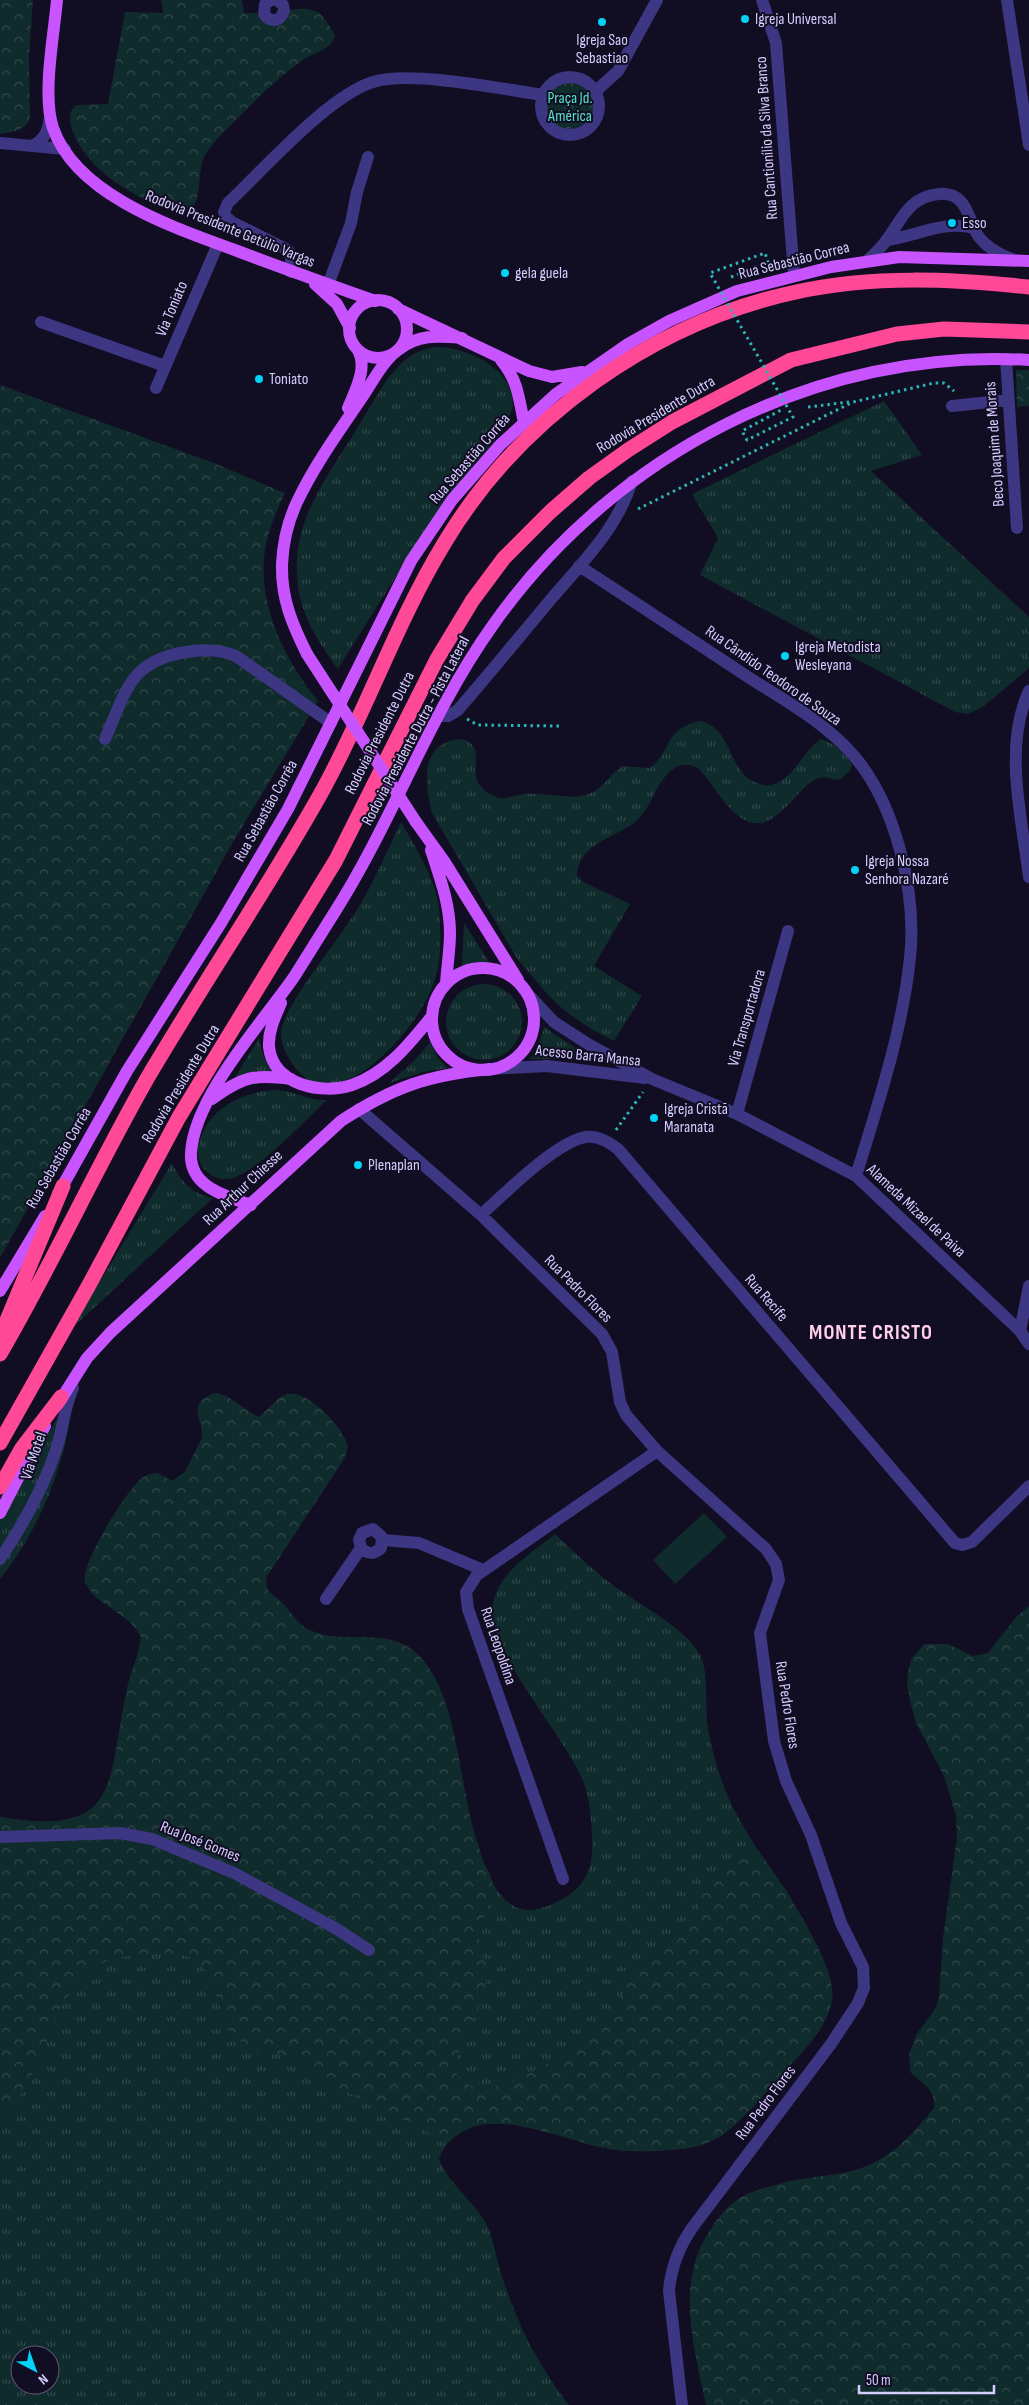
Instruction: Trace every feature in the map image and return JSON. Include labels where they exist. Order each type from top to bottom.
[{"type":"highway","name":"Rodovia Presidente Dutra","points":[[0,1354],[148,1077],[276,871],[323,789],[425,577],[472,499],[502,464],[574,396],[615,368],[660,343],[714,317],[752,302],[801,290],[887,280],[940,280],[1029,287]]},
{"type":"highway","name":"Rodovia Presidente Dutra","points":[[0,1443],[89,1285],[179,1117],[336,860],[437,659],[472,601],[504,558],[550,512],[589,478],[628,450],[672,422],[790,360],[897,334],[944,329],[1029,332]]},
{"type":"highway","points":[[0,1337],[63,1186]]},
{"type":"highway","points":[[0,1486],[22,1448],[61,1397]]},
{"type":"main road","name":"Rodovia Presidente Getúlio Vargas","points":[[58,0],[49,95],[50,117],[54,130],[65,149],[90,178],[117,199],[182,231],[375,301]]},
{"type":"main road","name":"Rua Sebastião Correa","points":[[587,371],[669,321],[737,292],[794,275],[867,261],[899,258],[1023,261]]},
{"type":"main road","points":[[307,277],[333,300],[345,317],[350,328],[351,340],[358,350],[361,363],[358,384],[336,436]]},
{"type":"main road","points":[[350,328],[357,310],[375,301],[386,302],[529,371],[552,377],[587,371]]},
{"type":"main road","points":[[398,309],[406,322],[407,332],[403,343],[380,371],[336,436],[298,501],[284,542],[282,563],[286,604],[290,622],[307,654],[427,839],[444,861],[524,990],[533,1012],[531,1036],[516,1058],[490,1070],[464,1066],[448,1057],[437,1042],[432,1025],[432,1016],[438,997],[446,984],[459,974],[483,968],[506,974],[524,990]]},
{"type":"main road","points":[[358,350],[376,358],[387,356],[419,338],[431,336],[462,338]]},
{"type":"main road","points":[[500,358],[512,374],[518,388],[524,423]]},
{"type":"main road","name":"Rodovia Presidente Dutra - Pista Lateral","points":[[294,976],[351,886],[382,829],[438,716],[492,625],[535,570],[580,525],[632,482],[671,455],[730,422],[776,400],[849,376],[945,360],[1029,360]]},
{"type":"main road","name":"Rua Sebastião Corrêa","points":[[0,1291],[63,1186],[127,1071],[221,923],[288,809],[411,561],[452,500],[500,445],[587,371]]},
{"type":"main road","points":[[427,839],[445,890],[449,912],[450,943],[446,984]]},
{"type":"main road","points":[[290,1079],[273,1060],[269,1049],[269,1039],[272,1025],[294,976]]},
{"type":"main road","points":[[251,1205],[217,1193],[203,1183],[194,1172],[191,1157],[194,1136],[208,1102],[224,1074],[294,976]]},
{"type":"main road","points":[[208,1102],[234,1083],[262,1076],[290,1079],[305,1086],[319,1089],[340,1088],[353,1084],[387,1066],[415,1038],[432,1016]]},
{"type":"main road","name":"Rua Arthur Chiesse","points":[[61,1397],[87,1358],[111,1332],[341,1121],[385,1095],[432,1077],[490,1070]]},
{"type":"main road","points":[[0,1512],[61,1397]]},
{"type":"street","points":[[271,0],[265,4],[264,14],[268,19],[275,20],[281,17],[284,11],[283,5],[277,0]]},
{"type":"street","points":[[596,91],[605,85],[622,64],[657,0]]},
{"type":"street","name":"Rua Cantionílio da Silva Branco","points":[[762,0],[776,43],[794,275]]},
{"type":"street","points":[[1007,0],[1029,145]]},
{"type":"street","points":[[573,77],[590,84],[596,91],[600,106],[596,122],[584,132],[569,136],[554,131],[544,119],[541,111],[543,95],[555,81],[573,77]]},
{"type":"street","points":[[291,272],[290,252],[226,218],[224,212],[226,206],[317,118],[362,86],[389,79],[428,80],[543,95]]},
{"type":"street","points":[[32,146],[39,143],[45,136],[50,117]]},
{"type":"street","points":[[0,143],[65,149]]},
{"type":"street","points":[[328,285],[351,223],[357,192],[368,157]]},
{"type":"street","points":[[867,261],[887,240],[891,230],[911,206],[917,201],[935,195],[947,194],[959,199],[967,209],[977,236],[1001,256],[1023,261]]},
{"type":"street","points":[[887,240],[936,227],[957,226],[974,228]]},
{"type":"street","name":"Via Toniato","points":[[156,388],[218,244]]},
{"type":"street","points":[[41,322],[165,366]]},
{"type":"street","name":"Beco Joaquim de Morais","points":[[1006,359],[1017,528]]},
{"type":"street","points":[[952,406],[1009,400]]},
{"type":"street","points":[[438,716],[448,716],[458,710],[579,566],[624,506],[632,482]]},
{"type":"street","name":"Rua Cândido Teodoro de Souza","points":[[579,566],[813,720],[852,754],[866,771],[885,807],[903,860],[909,904],[910,956],[889,1068],[856,1176]]},
{"type":"street","points":[[105,739],[129,685],[138,673],[160,658],[198,650],[218,650],[236,656],[331,722]]},
{"type":"street","points":[[1029,691],[1020,717],[1017,752],[1018,789],[1029,878]]},
{"type":"street","name":"Via Transportadora","points":[[737,1114],[788,931]]},
{"type":"street","points":[[524,990],[562,1028],[652,1080]]},
{"type":"street","name":"Acesso Barra Mansa","points":[[490,1070],[547,1066],[652,1080]]},
{"type":"street","name":"Alameda Mizael de Paiva","points":[[652,1080],[737,1114],[856,1176],[1020,1331],[1029,1344]]},
{"type":"street","name":"Rua Pedro Flores","points":[[359,1109],[481,1215],[602,1334],[612,1352],[622,1408],[634,1425],[657,1451],[766,1548],[776,1564],[779,1580],[760,1633],[774,1741],[786,1782],[811,1835],[841,1923],[858,1955],[865,1981],[858,2003],[831,2044],[692,2228],[678,2252],[670,2276],[668,2290],[682,2405]]},
{"type":"street","points":[[481,1215],[552,1154],[570,1142],[586,1137],[608,1142]]},
{"type":"street","name":"Rua Recife","points":[[608,1142],[618,1149],[956,1543],[962,1545],[972,1542],[1029,1486]]},
{"type":"street","points":[[1020,1331],[1029,1286]]},
{"type":"street","name":"Via Motel","points":[[0,1559],[27,1515],[45,1480],[57,1449],[67,1402],[87,1358]]},
{"type":"street","name":"Rua Leopoldina","points":[[563,1879],[468,1609],[466,1596],[474,1577],[483,1570],[657,1451]]},
{"type":"street","points":[[326,1599],[361,1548],[360,1536],[366,1530],[377,1531],[383,1540],[381,1548],[375,1553],[367,1553],[361,1548]]},
{"type":"street","points":[[383,1540],[419,1543],[483,1570]]},
{"type":"street","name":"Rua José Gomes","points":[[0,1837],[16,1838],[120,1833],[152,1840],[234,1873],[335,1928],[369,1950]]},
{"type":"path","points":[[731,277],[768,262],[766,253],[710,273],[792,417],[747,440],[742,431],[783,409],[793,408]]},
{"type":"path","points":[[802,408],[854,402],[940,382],[948,385],[968,404]]},
{"type":"path","points":[[615,520],[854,402]]},
{"type":"path","points":[[483,725],[560,726]]},
{"type":"path","points":[[608,1142],[652,1080]]},
{"type":"green space","points":[[0,0],[33,0],[29,57],[30,118],[22,128],[0,134]]},
{"type":"green space","points":[[161,0],[242,0],[244,13],[262,13],[265,18],[290,10],[309,9],[321,15],[335,35],[331,44],[303,60],[276,82],[214,143],[204,157],[199,189],[194,205],[182,215],[149,202],[102,172],[79,145],[70,119],[70,113],[76,105],[108,104],[125,12],[163,13]]},
{"type":"green space","name":"Praça Jd. América","points":[[565,81],[575,81],[589,88],[596,102],[596,112],[589,126],[575,133],[565,133],[555,129],[548,122],[544,112],[544,102],[548,92],[555,85]]},
{"type":"green space","points":[[436,347],[462,351],[488,363],[499,372],[507,383],[512,395],[512,409],[501,430],[428,527],[338,669],[313,631],[298,590],[297,558],[305,522],[321,487],[386,381],[408,357],[423,350]]},
{"type":"green space","points":[[1016,370],[1029,370],[1029,406],[1017,407]]},
{"type":"green space","points":[[0,385],[214,463],[285,493],[272,525],[265,550],[264,578],[266,597],[271,616],[286,653],[318,701],[233,842],[0,1258]]},
{"type":"green space","points":[[884,401],[922,455],[871,471],[1029,617],[1029,668],[984,706],[968,714],[955,712],[700,575],[718,538],[692,494]]},
{"type":"green space","points":[[699,721],[710,725],[719,732],[741,771],[749,779],[762,785],[775,784],[789,775],[809,750],[821,739],[839,749],[852,765],[850,771],[839,780],[823,777],[817,778],[806,786],[780,813],[770,820],[759,823],[748,822],[736,814],[700,770],[690,765],[679,766],[672,770],[661,782],[645,811],[634,823],[599,843],[584,856],[579,864],[577,875],[583,882],[630,904],[594,966],[642,996],[614,1041],[591,1029],[565,1011],[549,996],[518,960],[432,813],[427,783],[429,763],[432,754],[438,747],[450,741],[464,740],[473,746],[475,751],[476,774],[479,784],[491,795],[504,798],[531,793],[583,796],[604,784],[623,766],[650,768],[657,762],[673,736],[679,730]]},
{"type":"green space","points":[[401,822],[432,881],[437,899],[440,918],[440,944],[439,960],[432,988],[426,1002],[409,1027],[386,1053],[364,1071],[340,1082],[318,1084],[311,1082],[298,1071],[283,1046],[281,1031],[284,1020],[312,974],[360,905],[379,870]]},
{"type":"green space","points":[[464,923],[489,962],[462,966]]},
{"type":"green space","points":[[484,984],[498,987],[511,995],[519,1008],[522,1022],[519,1036],[511,1049],[498,1057],[484,1060],[470,1057],[457,1049],[449,1036],[446,1022],[449,1008],[457,995],[470,987]]},
{"type":"green space","points":[[544,1027],[592,1059],[530,1059],[537,1050]]},
{"type":"green space","points":[[259,1038],[263,1055],[272,1071],[256,1071],[234,1079]]},
{"type":"green space","points":[[430,1042],[438,1058],[448,1068],[423,1072],[389,1083],[414,1061]]},
{"type":"green space","points":[[281,1090],[313,1099],[327,1100],[270,1154],[245,1172],[227,1179],[211,1175],[203,1168],[198,1150],[204,1130],[210,1121],[224,1107],[241,1097]]},
{"type":"green space","points":[[172,1163],[179,1176],[188,1186],[199,1194],[213,1198],[71,1329]]},
{"type":"green space","points":[[73,1390],[66,1440],[51,1490],[28,1537],[0,1579],[0,1520]]},
{"type":"green space","points":[[214,1393],[226,1396],[258,1417],[282,1397],[292,1394],[299,1395],[316,1405],[339,1429],[347,1444],[344,1459],[267,1576],[266,1585],[272,1595],[286,1607],[298,1622],[312,1631],[343,1638],[388,1639],[402,1644],[416,1653],[429,1668],[438,1683],[445,1701],[456,1741],[472,1825],[484,1863],[491,1878],[492,1888],[479,1936],[487,1971],[485,1989],[460,2048],[455,2072],[463,2080],[473,2087],[480,2089],[505,2084],[542,2067],[578,2046],[601,2029],[629,1983],[640,1969],[683,1934],[709,1886],[736,1863],[758,1850],[792,1901],[817,1944],[826,1965],[831,1984],[832,2000],[822,2025],[812,2040],[759,2100],[721,2136],[699,2146],[683,2149],[622,2150],[595,2146],[531,2127],[499,2123],[475,2126],[448,2142],[334,2086],[298,2061],[276,2054],[259,2052],[244,2044],[228,2030],[209,1975],[197,1960],[182,1955],[164,1953],[112,1958],[91,1970],[70,1993],[56,2016],[41,2057],[23,2091],[10,2110],[0,2118],[0,1817],[25,1821],[67,1819],[91,1809],[105,1791],[112,1770],[127,1689],[138,1654],[141,1637],[129,1622],[91,1592],[86,1584],[85,1575],[95,1547],[104,1530],[133,1487],[148,1475],[157,1473],[172,1481],[185,1472],[202,1438],[198,1408],[205,1398]]},
{"type":"green space","points":[[218,1393],[258,1417],[266,1412],[283,1395],[296,1395],[305,1398],[323,1411],[344,1437],[347,1444],[347,1452],[344,1459],[267,1576],[267,1588],[303,1627],[314,1632],[339,1637],[388,1639],[412,1650],[427,1665],[446,1707],[467,1802],[484,1865],[496,1889],[512,1905],[526,1910],[533,1910],[549,1906],[569,1895],[582,1883],[586,1876],[592,1854],[590,1809],[583,1781],[574,1762],[513,1667],[501,1644],[494,1622],[493,1603],[502,1581],[527,1556],[555,1534],[607,1580],[685,1636],[700,1655],[705,1672],[707,1719],[710,1739],[719,1774],[738,1817],[790,1897],[828,1971],[831,1981],[832,2001],[825,2022],[819,2031],[749,2110],[721,2135],[710,2141],[690,2147],[667,2150],[620,2150],[541,2131],[492,2124],[470,2128],[452,2139],[439,2159],[449,2178],[484,2220],[491,2235],[507,2293],[521,2327],[537,2358],[569,2405],[0,2405],[0,1817],[25,1821],[67,1819],[91,1809],[105,1790],[113,1769],[127,1688],[138,1654],[141,1637],[129,1622],[91,1592],[86,1584],[85,1576],[95,1548],[104,1531],[133,1487],[148,1475],[157,1473],[172,1481],[185,1472],[202,1438],[198,1410],[204,1400],[212,1394]]},
{"type":"green space","points":[[704,1513],[727,1537],[675,1584],[653,1560]]},
{"type":"green space","points":[[1029,1606],[1029,2405],[706,2405],[693,2339],[690,2294],[692,2273],[699,2252],[720,2216],[734,2202],[757,2190],[794,2180],[848,2172],[879,2160],[897,2148],[934,2108],[931,2092],[911,2073],[909,2055],[916,2035],[936,2008],[939,1996],[943,1938],[957,1838],[956,1816],[944,1776],[916,1723],[907,1683],[908,1671],[912,1658],[924,1644],[948,1644],[973,1656],[988,1653],[1017,1616]]},
{"type":"place","name":"Igreja Universal","points":[[745,19]]},
{"type":"place","name":"Igreja Sao Sebastiao","points":[[602,22]]},
{"type":"place","name":"Esso","points":[[952,223]]},
{"type":"place","name":"gela guela","points":[[505,273]]},
{"type":"place","name":"Toniato","points":[[259,379]]},
{"type":"place","name":"Igreja Metodista Wesleyana","points":[[785,656]]},
{"type":"place","name":"Igreja Nossa Senhora Nazaré","points":[[855,870]]},
{"type":"place","name":"Igreja Cristã Maranata","points":[[654,1118]]},
{"type":"place","name":"Plenaplan","points":[[358,1165]]},
{"type":"district","name":"MONTE CRISTO","points":[[871,1332]]}]
